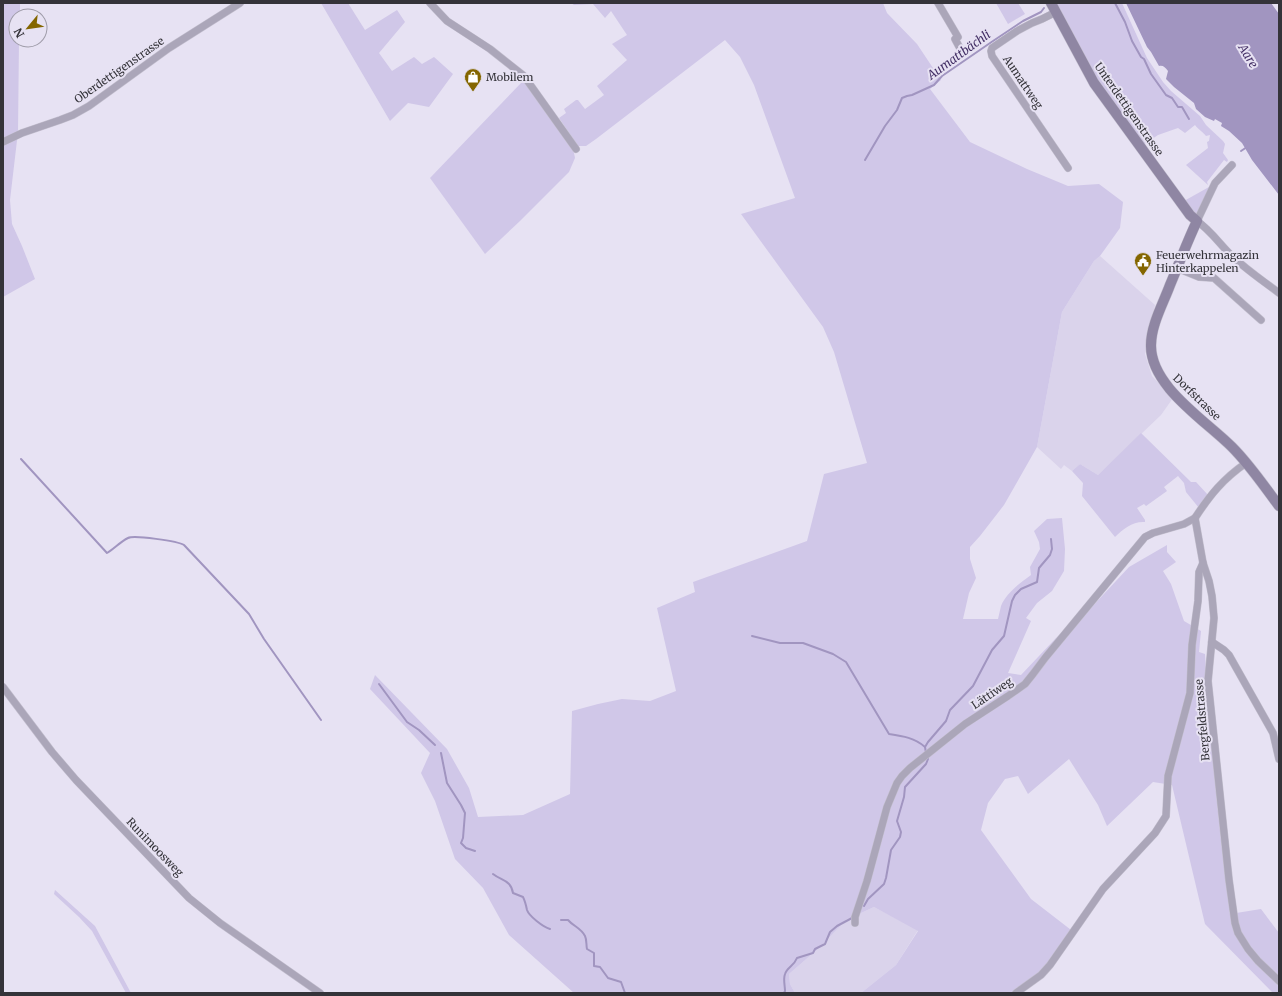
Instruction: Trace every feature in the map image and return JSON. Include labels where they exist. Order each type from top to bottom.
[{"type":"street","name":"Oberdettigenstrasse","points":[[3,142],[22,133],[66,118],[89,106],[169,48],[240,3]]},
{"type":"street","points":[[430,3],[447,21],[490,49],[524,76],[576,150]]},
{"type":"street","points":[[938,3],[958,37],[955,39],[962,52]]},
{"type":"street","name":"Unterdettigenstrasse","points":[[1051,3],[1086,68],[1102,94],[1190,215],[1197,221]]},
{"type":"street","name":"Aumattweg","points":[[1056,12],[1017,31],[995,46],[991,52],[1068,168]]},
{"type":"street","points":[[1232,165],[1215,183],[1197,221],[1204,226],[1248,270],[1279,293]]},
{"type":"street","name":"Dorfstrasse","points":[[1197,221],[1153,331],[1151,346],[1153,363],[1158,375],[1168,388],[1232,446],[1279,506]]},
{"type":"street","points":[[1177,268],[1199,277],[1214,278],[1261,320]]},
{"type":"street","points":[[1195,518],[1221,483],[1246,463]]},
{"type":"street","name":"Bergfeldstrasse","points":[[1195,518],[1203,563],[1210,581],[1212,596],[1214,618],[1208,681],[1235,923],[1238,933],[1248,949],[1279,981]]},
{"type":"street","name":"Lättiweg","points":[[855,923],[858,906],[867,881],[892,795],[902,776],[965,724],[1025,684],[1145,537],[1153,533],[1184,524],[1195,518]]},
{"type":"street","points":[[1016,993],[1041,975],[1050,965],[1103,889],[1155,833],[1166,816],[1168,776],[1190,693],[1192,645],[1198,601],[1199,572],[1203,563]]},
{"type":"street","points":[[1212,642],[1224,650],[1233,662],[1273,733],[1279,759]]},
{"type":"street","name":"Runimoosweg","points":[[3,687],[52,752],[76,780],[189,898],[220,923],[320,993]]},
{"type":"shaded area","points":[[3,3],[20,3],[20,8],[8,8],[8,48],[19,48],[18,132],[10,200],[12,224],[35,279],[3,297]]},
{"type":"shaded area","points":[[321,3],[348,3],[365,30],[397,10],[405,22],[379,53],[392,71],[414,57],[422,64],[434,57],[453,74],[429,107],[408,103],[390,121]]},
{"type":"shaded area","points":[[571,3],[883,3],[887,13],[917,44],[941,80],[930,89],[970,142],[1027,169],[1068,186],[1099,184],[1123,202],[1120,228],[1100,256],[1094,261],[1062,312],[1037,447],[1004,505],[970,547],[970,559],[976,578],[969,593],[963,619],[998,619],[1001,606],[1006,597],[1022,581],[1031,575],[1030,567],[1040,549],[1039,542],[1034,531],[1047,519],[1062,518],[1065,549],[1064,571],[1052,591],[1037,603],[1026,618],[1031,621],[1008,673],[1021,675],[1056,638],[1089,610],[1129,567],[1167,545],[1167,552],[1176,562],[1163,571],[1171,584],[1184,621],[1201,631],[1199,652],[1205,654],[1215,784],[1230,914],[1261,909],[1279,933],[1279,993],[1273,993],[1205,924],[1172,785],[1153,782],[1107,826],[1098,805],[1069,759],[1028,794],[1018,776],[1005,779],[988,803],[981,830],[1031,899],[1075,933],[1018,993],[861,993],[896,965],[918,931],[874,907],[846,920],[819,948],[789,974],[790,984],[795,993],[574,993],[509,935],[483,888],[455,859],[435,801],[421,773],[430,753],[370,689],[375,675],[447,749],[469,788],[478,817],[523,815],[570,794],[572,711],[622,699],[650,701],[676,691],[657,608],[695,592],[693,582],[807,541],[824,474],[867,463],[834,352],[823,327],[741,214],[795,198],[754,85],[740,57],[725,40],[596,139],[586,146],[578,146],[559,118],[566,113],[564,109],[576,100],[578,100],[585,109],[604,95],[597,86],[627,60],[612,44],[627,35],[611,11],[605,18],[593,4],[574,5]]},
{"type":"shaded area","points":[[996,3],[1018,3],[1025,14],[1008,24]]},
{"type":"shaded area","points":[[1056,3],[1122,3],[1147,58],[1163,82],[1171,91],[1200,116],[1206,125],[1225,144],[1223,153],[1228,160],[1227,162],[1224,160],[1207,182],[1208,185],[1186,165],[1208,148],[1207,142],[1209,141],[1210,135],[1206,136],[1195,125],[1185,133],[1178,128],[1158,135],[1143,145],[1098,82]]},
{"type":"shaded area","points":[[525,81],[573,148],[575,158],[569,172],[485,254],[430,178],[522,82]]},
{"type":"shaded area","points":[[1209,187],[1210,188],[1198,213],[1192,213],[1184,201]]},
{"type":"shaded area","points":[[1100,256],[1155,305],[1145,354],[1152,376],[1173,398],[1161,415],[1098,475],[1080,464],[1072,471],[1064,465],[1061,469],[1037,447],[1062,312],[1094,261]]},
{"type":"shaded area","points":[[1141,433],[1191,482],[1196,482],[1208,495],[1199,508],[1186,492],[1184,483],[1178,476],[1164,487],[1167,491],[1146,506],[1144,504],[1137,508],[1145,522],[1132,524],[1115,537],[1082,496],[1083,483],[1072,471],[1080,464],[1098,475]]},
{"type":"shaded area","points":[[55,890],[95,926],[131,993],[126,993],[92,931],[54,894]]},
{"type":"shaded area","points":[[874,907],[918,930],[896,965],[861,993],[795,993],[790,984],[789,974],[819,948],[846,920]]},
{"type":"water","name":"Aare","points":[[1126,3],[1271,3],[1279,14],[1279,195],[1252,160],[1242,143],[1221,126],[1222,123],[1215,119],[1214,121],[1205,117],[1196,109],[1194,103],[1166,79],[1168,71],[1164,67],[1159,66],[1147,47]]},
{"type":"waterway","name":"Aumattbächli","points":[[1115,3],[1125,22],[1132,41],[1141,57],[1144,59],[1151,74],[1166,95],[1172,98],[1178,107],[1182,107],[1189,119]]},
{"type":"waterway","name":"Aumattbächli","points":[[865,160],[885,126],[897,110],[902,98],[934,85],[942,76],[1023,21],[1041,12],[1044,8]]},
{"type":"waterway","points":[[1241,151],[1247,147]]},
{"type":"waterway","points":[[21,459],[107,553],[128,538],[132,537],[165,540],[184,545],[249,614],[264,639],[321,720]]},
{"type":"waterway","points":[[926,753],[925,747],[928,742],[946,721],[950,710],[973,686],[992,650],[1004,636],[1012,601],[1015,595],[1021,589],[1037,582],[1039,568],[1050,555],[1052,549],[1051,539]]},
{"type":"waterway","points":[[752,636],[780,643],[803,643],[833,654],[846,662],[889,734],[913,739],[925,747]]},
{"type":"waterway","points":[[379,684],[407,722],[419,730],[435,745]]},
{"type":"waterway","points":[[441,753],[447,783],[465,813],[463,838],[461,843],[466,848],[475,851]]},
{"type":"waterway","points":[[864,906],[868,899],[884,884],[891,850],[900,837],[901,832],[897,821],[904,797],[905,787],[926,764],[928,759],[927,757]]},
{"type":"waterway","points":[[493,874],[508,883],[513,893],[523,897],[530,915],[540,924],[550,929]]},
{"type":"waterway","points":[[784,993],[785,974],[797,958],[813,953],[815,949],[825,944],[830,932],[837,926],[852,918]]},
{"type":"waterway","points":[[561,920],[568,920],[583,933],[586,938],[587,949],[594,953],[594,966],[600,967],[608,978],[621,982],[625,993]]},
{"type":"place","name":"Mobilem","points":[[473,92]]},
{"type":"place","name":"Feuerwehrmagazin Hinterkappelen","points":[[1143,276]]}]
